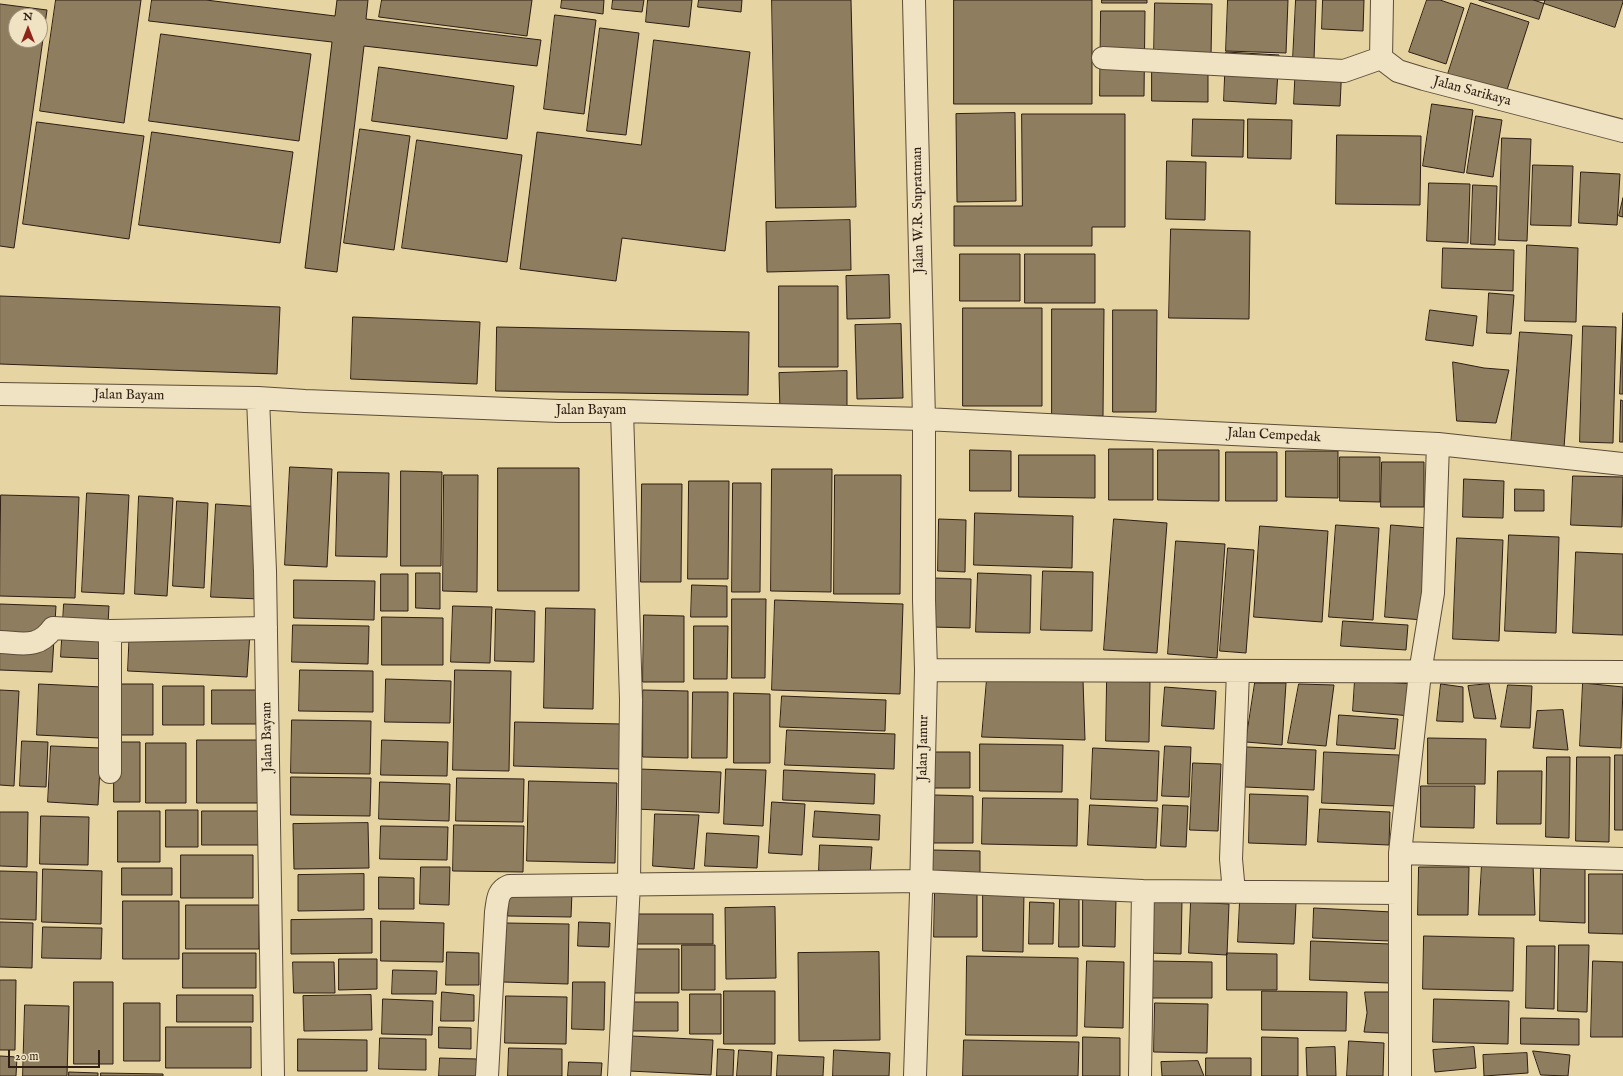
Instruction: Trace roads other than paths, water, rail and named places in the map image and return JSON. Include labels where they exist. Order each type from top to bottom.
[{"type":"street","name":"Jalan W.R. Supratman","points":[[914,0],[924,419]]},
{"type":"street","points":[[1104,58],[1344,71],[1381,58],[1382,0]]},
{"type":"street","name":"Jalan Sarikaya","points":[[1381,58],[1398,71],[1424,79],[1623,131]]},
{"type":"street","name":"Jalan Bayam","points":[[0,394],[258,398],[305,402],[560,411],[622,411],[924,419]]},
{"type":"street","name":"Jalan Bayam","points":[[258,398],[266,628],[273,1076]]},
{"type":"street","points":[[619,1076],[629,884],[631,700],[622,411]]},
{"type":"street","name":"Jalan Cempedak","points":[[924,419],[1438,444],[1623,464]]},
{"type":"street","name":"Jalan Jamur","points":[[914,1076],[921,881],[926,670],[924,600],[924,419]]},
{"type":"street","points":[[1400,1076],[1400,853],[1420,673],[1433,593],[1438,444]]},
{"type":"street","points":[[0,642],[37,643],[47,637],[54,628],[110,631],[266,628]]},
{"type":"street","points":[[110,631],[110,772]]},
{"type":"street","points":[[926,670],[1420,673],[1623,672]]},
{"type":"street","points":[[1234,892],[1231,859],[1238,671]]},
{"type":"street","points":[[1400,853],[1623,859]]},
{"type":"street","points":[[487,1076],[498,894],[504,888],[509,886],[921,881],[1144,891],[1400,893]]},
{"type":"street","points":[[1140,1076],[1144,891]]}]
